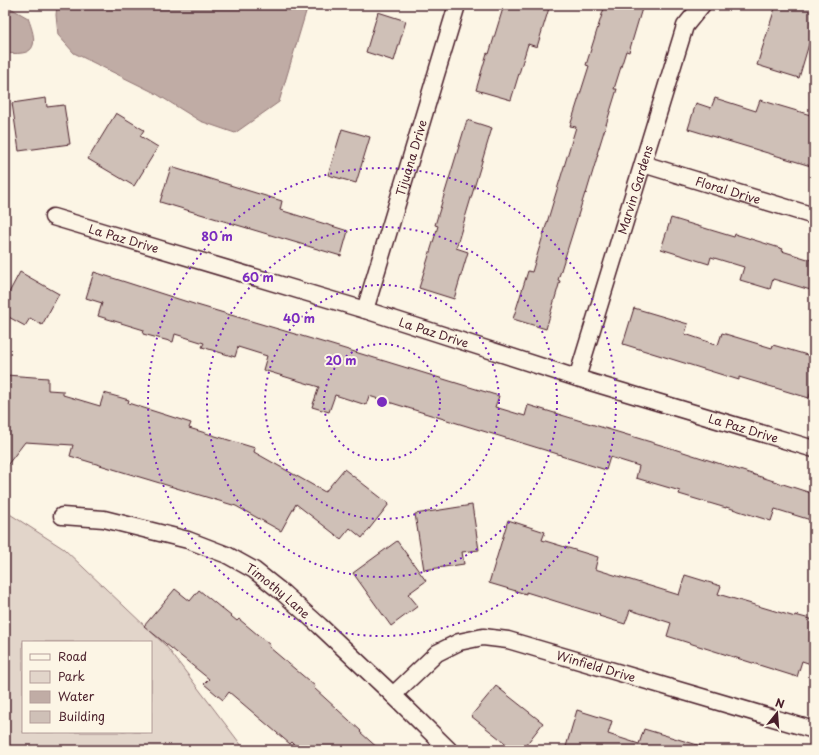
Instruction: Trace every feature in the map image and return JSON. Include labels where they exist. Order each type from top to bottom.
[{"type":"street","name":"Tijuana Drive","points":[[365,310],[457,5]]},
{"type":"street","name":"Marvin Gardens","points":[[577,378],[685,26],[702,5]]},
{"type":"street","name":"Floral Drive","points":[[643,164],[814,216]]},
{"type":"street","name":"La Paz Drive","points":[[53,217],[365,310],[577,378],[814,449]]},
{"type":"street","name":"Timothy Lane","points":[[62,516],[104,518],[188,540],[227,555],[254,570],[283,593],[393,695],[449,750]]},
{"type":"street","name":"Winfield Drive","points":[[393,695],[437,653],[459,642],[482,637],[508,640],[814,730]]},
{"type":"green space","points":[[5,511],[64,549],[166,646],[245,750],[5,750]]},
{"type":"water","points":[[5,5],[28,18],[34,39],[32,48],[28,51],[5,54]]},
{"type":"water","points":[[57,5],[308,5],[279,102],[235,133],[200,121],[155,93],[74,53],[58,35],[56,15]]},
{"type":"building","points":[[504,5],[550,5],[537,47],[528,44],[511,100],[476,90]]},
{"type":"building","points":[[605,5],[643,5],[629,52],[626,51],[614,89],[617,89],[586,194],[585,193],[558,280],[560,281],[546,329],[513,319],[528,271],[532,272],[576,127],[570,126],[589,66],[586,65]]},
{"type":"building","points":[[776,5],[814,5],[814,27],[799,78],[757,65]]},
{"type":"building","points":[[378,12],[406,21],[394,61],[366,52]]},
{"type":"building","points":[[46,98],[47,107],[64,105],[70,144],[19,151],[12,103]]},
{"type":"building","points":[[715,98],[756,111],[760,100],[814,116],[814,167],[688,129],[696,103],[711,108]]},
{"type":"building","points":[[116,113],[144,130],[140,136],[158,147],[134,186],[88,159]]},
{"type":"building","points":[[467,120],[492,128],[456,248],[468,252],[454,299],[419,288],[438,226],[435,225]]},
{"type":"building","points":[[342,129],[370,137],[356,183],[328,175]]},
{"type":"building","points":[[171,167],[282,201],[280,210],[348,231],[341,256],[160,202]]},
{"type":"building","points":[[671,218],[734,237],[735,234],[783,249],[782,251],[814,261],[814,291],[773,279],[770,289],[740,280],[744,267],[711,257],[709,264],[661,249]]},
{"type":"building","points":[[20,272],[59,294],[42,325],[30,318],[25,326],[5,315],[5,300]]},
{"type":"building","points":[[94,272],[197,305],[499,396],[495,407],[525,416],[528,405],[674,449],[814,494],[814,521],[775,509],[771,521],[679,494],[680,491],[636,478],[639,466],[610,457],[606,470],[369,396],[366,405],[335,395],[329,412],[312,407],[319,387],[263,370],[267,356],[238,347],[235,357],[202,347],[204,343],[175,334],[173,342],[143,334],[144,330],[98,316],[102,303],[86,298]]},
{"type":"building","points":[[634,308],[688,324],[685,334],[718,345],[722,333],[772,348],[773,345],[814,357],[814,380],[809,398],[739,377],[739,380],[623,344]]},
{"type":"building","points":[[6,375],[48,378],[48,390],[63,391],[63,395],[100,406],[104,393],[129,400],[128,403],[191,423],[189,428],[255,448],[254,452],[325,492],[344,469],[389,504],[362,538],[350,528],[341,539],[296,504],[281,531],[236,506],[70,456],[73,445],[25,442],[5,468]]},
{"type":"building","points":[[472,505],[479,550],[462,552],[464,564],[424,570],[415,514]]},
{"type":"building","points":[[508,520],[545,532],[542,540],[598,557],[595,569],[679,595],[685,575],[721,586],[718,594],[795,617],[795,615],[814,620],[814,665],[802,661],[797,677],[667,636],[671,623],[630,610],[625,624],[526,592],[526,594],[489,583]]},
{"type":"building","points":[[397,541],[426,581],[408,594],[418,606],[391,626],[353,573]]},
{"type":"building","points":[[175,589],[190,601],[199,590],[237,621],[239,619],[315,686],[314,688],[380,750],[300,750],[292,742],[290,744],[229,692],[223,700],[204,684],[209,679],[144,626]]},
{"type":"building","points":[[496,686],[543,723],[522,750],[514,750],[471,716]]},
{"type":"building","points":[[577,710],[612,721],[608,734],[639,744],[644,729],[701,746],[700,750],[565,750]]}]
